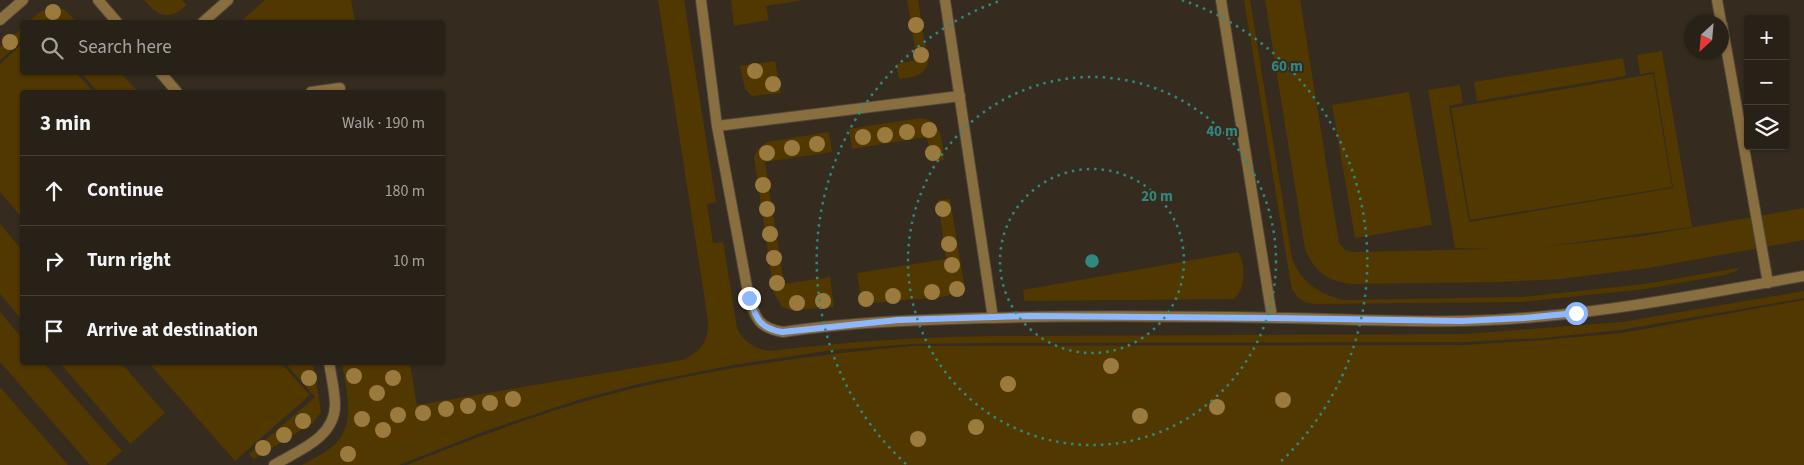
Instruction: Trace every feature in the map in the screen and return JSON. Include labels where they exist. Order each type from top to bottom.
[{"type":"lane","points":[[0,20],[23,0]]},
{"type":"lane","points":[[98,0],[115,20]]},
{"type":"lane","points":[[206,20],[228,0]]},
{"type":"lane","points":[[701,0],[717,126],[749,298],[760,323],[771,330],[782,332],[898,320],[993,318],[1272,318],[1462,321],[1524,318],[1585,312],[1804,276]]},
{"type":"lane","points":[[945,0],[993,318]]},
{"type":"lane","points":[[1221,0],[1272,318]]},
{"type":"lane","points":[[1717,0],[1720,15]]},
{"type":"lane","points":[[1728,60],[1768,282]]},
{"type":"lane","points":[[163,75],[175,90]]},
{"type":"lane","points":[[326,90],[340,88]]},
{"type":"lane","points":[[717,126],[960,96]]},
{"type":"lane","points":[[274,465],[318,438],[332,420],[335,404],[329,365]]},
{"type":"shaded area","points":[[144,0],[182,0],[187,5],[174,13],[164,15],[154,10]]},
{"type":"shaded area","points":[[265,0],[351,0],[355,20],[242,20]]},
{"type":"shaded area","points":[[658,0],[684,0],[716,202],[707,204],[713,243],[723,242],[737,328],[746,341],[755,347],[765,350],[881,341],[991,336],[1465,334],[1622,322],[1804,291],[1804,298],[1621,330],[1543,338],[1464,342],[913,344],[833,350],[733,365],[638,384],[578,400],[491,429],[399,465],[302,465],[332,447],[345,429],[348,407],[342,365],[410,365],[417,405],[682,360],[689,357],[702,345],[707,334],[708,320]]},
{"type":"shaded area","points":[[731,0],[804,0],[766,6],[769,20],[734,26]]},
{"type":"shaded area","points":[[907,0],[918,0],[928,63],[920,74],[899,79],[896,64],[917,60]]},
{"type":"shaded area","points":[[1244,0],[1250,0],[1292,258],[1306,281],[1327,295],[1344,300],[1521,297],[1645,284],[1738,268],[1738,270],[1725,275],[1645,289],[1521,302],[1314,304],[1305,302],[1294,293],[1291,285]]},
{"type":"shaded area","points":[[1265,0],[1300,0],[1339,243],[1345,250],[1352,252],[1493,249],[1455,248],[1428,90],[1460,85],[1463,103],[1449,106],[1469,222],[1673,188],[1654,72],[1640,74],[1637,55],[1662,51],[1692,227],[1541,247],[1643,236],[1804,208],[1804,240],[1648,268],[1560,279],[1499,282],[1352,284],[1329,278],[1313,264],[1305,249]]},
{"type":"shaded area","points":[[51,8],[64,9],[75,20],[30,20],[40,12]]},
{"type":"shaded area","points":[[20,30],[20,43],[0,60],[0,47]]},
{"type":"shaded area","points":[[20,46],[20,75],[78,75],[92,90],[20,90],[20,216],[0,192],[0,64]]},
{"type":"shaded area","points":[[1623,58],[1626,76],[1477,101],[1474,82]]},
{"type":"shaded area","points":[[775,61],[781,93],[752,96],[745,89],[740,66]]},
{"type":"shaded area","points":[[1653,74],[1672,187],[1470,220],[1451,108]]},
{"type":"shaded area","points":[[83,75],[123,75],[136,90],[96,90]]},
{"type":"shaded area","points":[[1409,92],[1432,225],[1355,238],[1332,105]]},
{"type":"shaded area","points":[[920,118],[928,119],[937,127],[942,140],[944,160],[931,162],[927,137],[852,149],[849,129]]},
{"type":"shaded area","points":[[829,132],[832,152],[765,162],[784,284],[830,277],[834,307],[790,310],[782,307],[774,293],[754,157],[757,150],[767,142]]},
{"type":"shaded area","points":[[950,199],[964,283],[960,290],[952,295],[942,297],[862,304],[857,273],[946,259],[938,200]]},
{"type":"shaded area","points":[[0,224],[20,248],[20,318],[0,294]]},
{"type":"shaded area","points":[[1238,252],[1241,257],[1243,277],[1240,290],[1233,299],[1024,301],[1023,290]]},
{"type":"shaded area","points":[[1804,300],[1804,465],[407,465],[522,421],[610,394],[708,373],[844,353],[913,346],[1464,345],[1622,333]]},
{"type":"shaded area","points":[[0,312],[20,336],[20,365],[46,365],[122,451],[106,465],[90,465],[0,362]]},
{"type":"shaded area","points":[[62,365],[123,365],[165,413],[130,444]]},
{"type":"shaded area","points":[[151,365],[283,365],[310,395],[235,461]]},
{"type":"shaded area","points":[[287,365],[313,365],[321,412],[313,423],[254,459],[249,454],[315,397]]},
{"type":"shaded area","points":[[0,387],[68,465],[0,465]]},
{"type":"route","points":[[749,298],[760,323],[771,330],[782,332],[898,320],[1030,316],[1462,321],[1576,313]]}]
